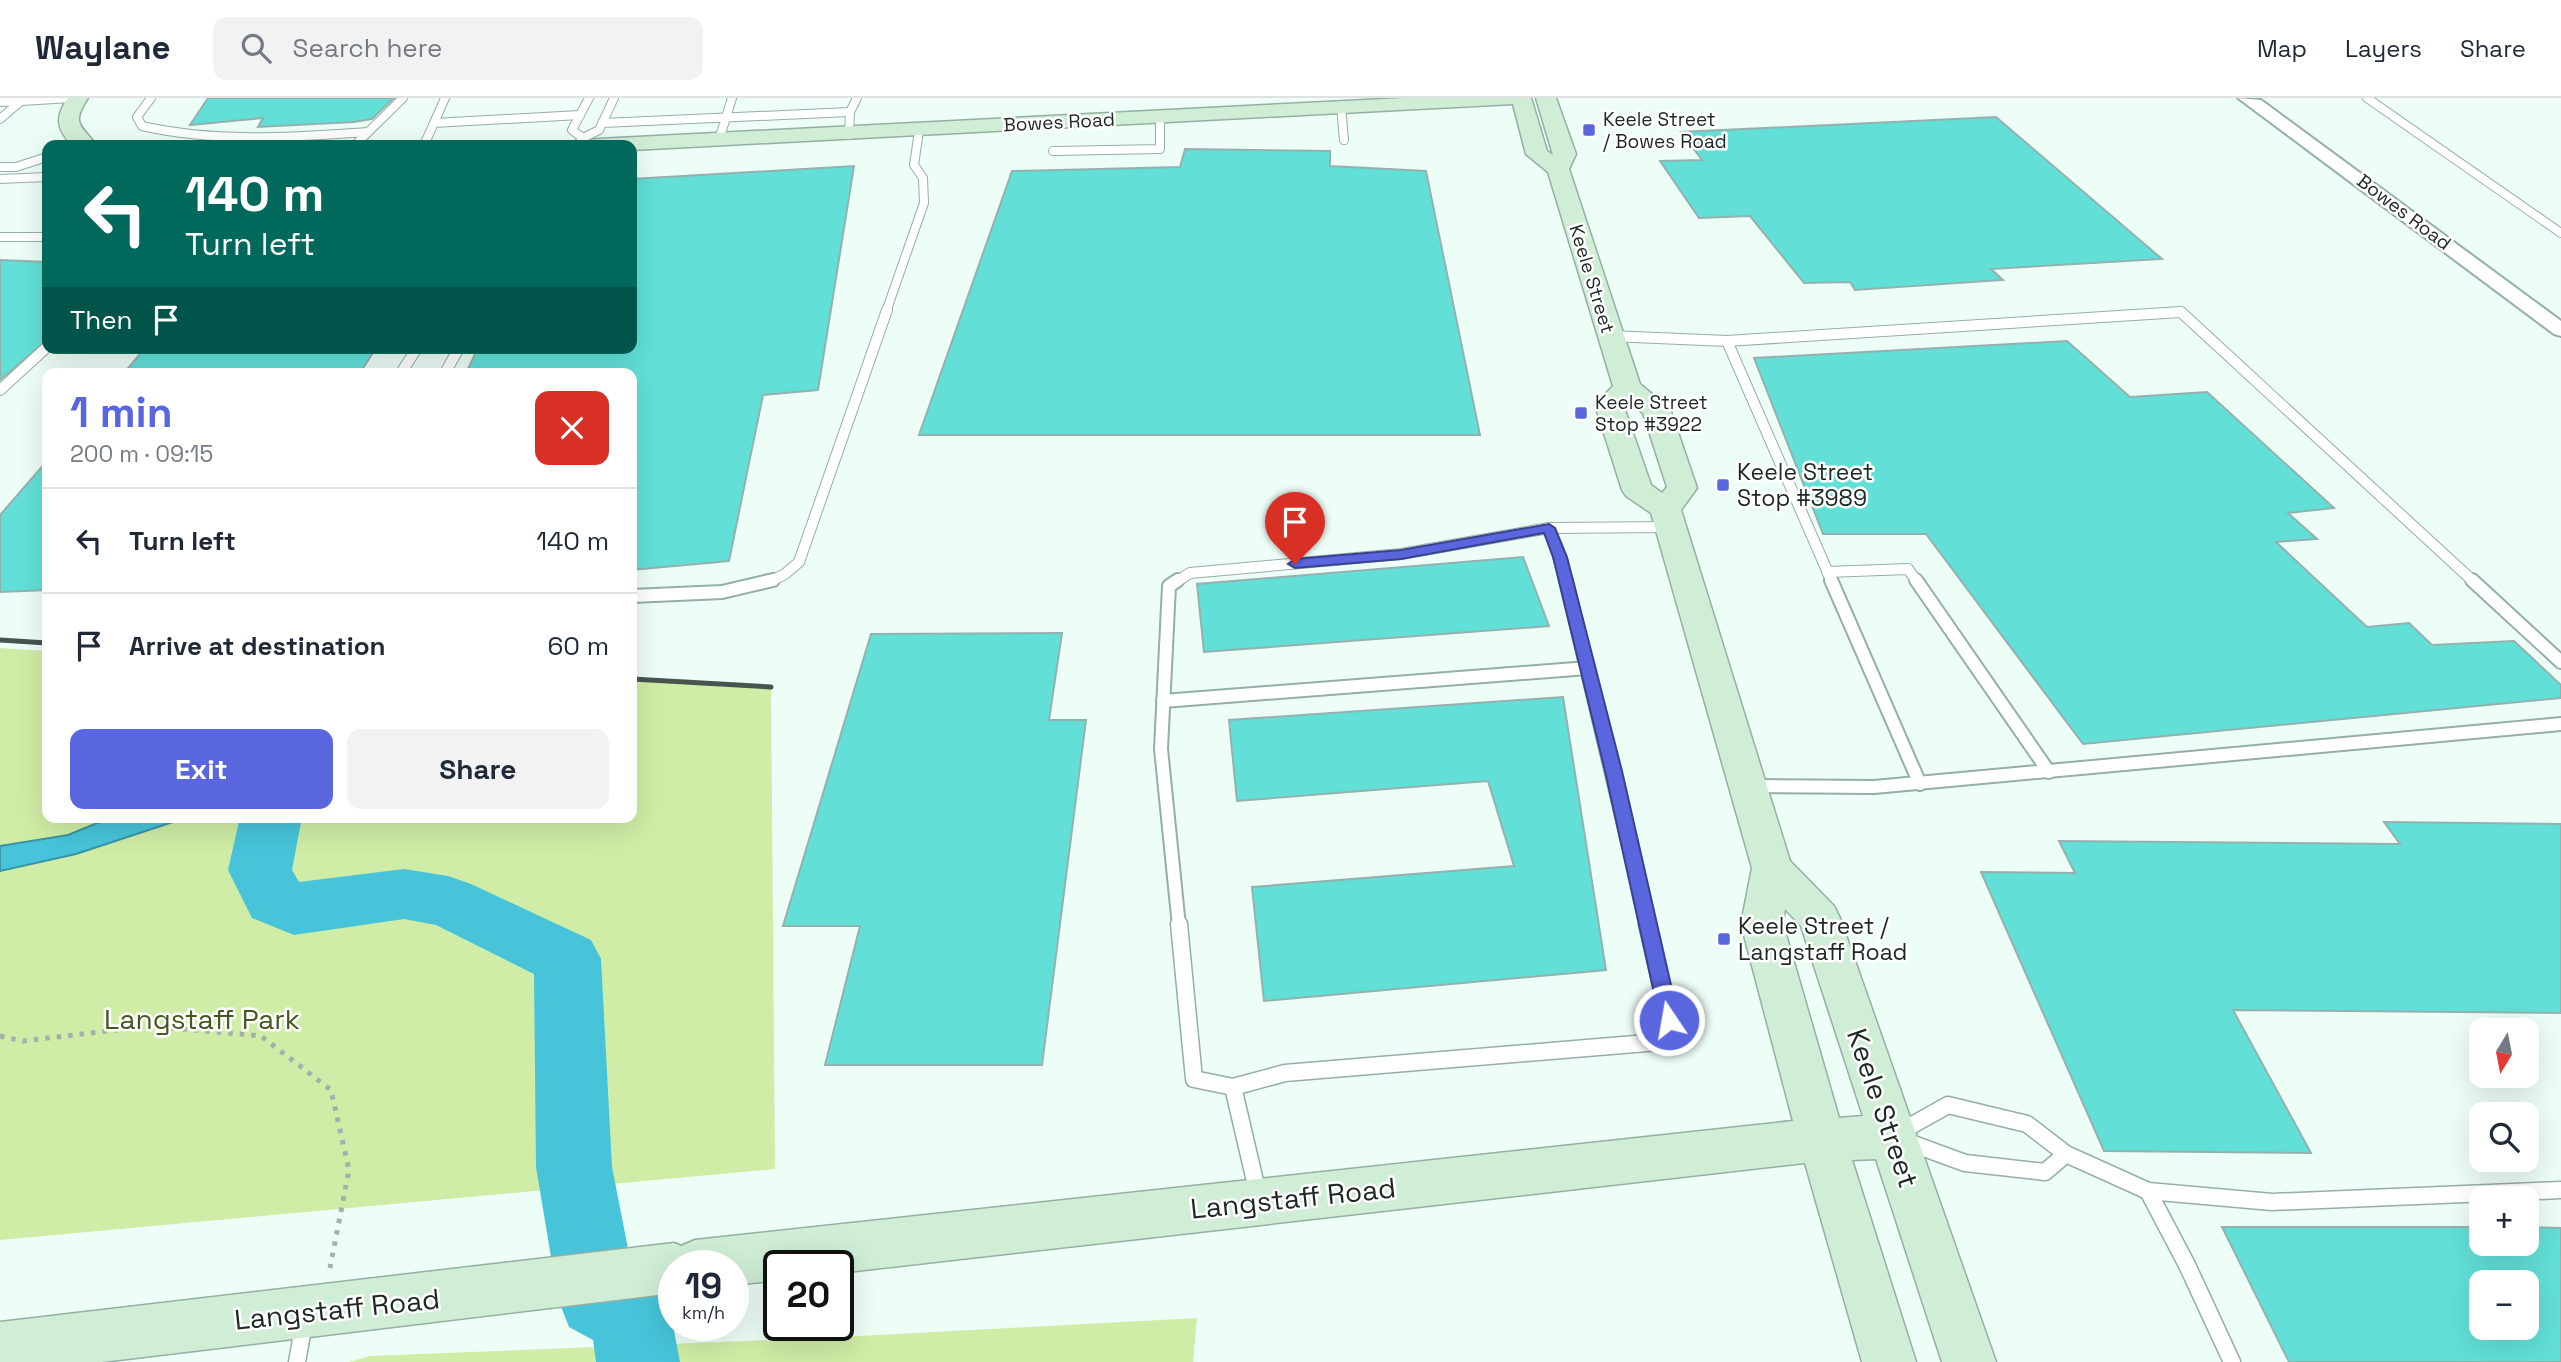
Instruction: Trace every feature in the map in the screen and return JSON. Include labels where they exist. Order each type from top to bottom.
[{"type":"main road","points":[[78,98],[67,114],[67,126],[78,140]]},
{"type":"main road","name":"Bowes Road","points":[[637,141],[849,135],[1387,101],[1520,98]]},
{"type":"main road","name":"Keele Street","points":[[1520,98],[1537,154],[1558,169],[1627,388]]},
{"type":"main road","name":"Keele Street","points":[[1546,98],[1565,154],[1558,169]]},
{"type":"main road","points":[[1627,388],[1656,409],[1682,488],[1668,518],[1637,490],[1609,405],[1627,388]]},
{"type":"main road","name":"Keele Street","points":[[1668,518],[1772,869],[1762,924],[1822,1140],[1889,1362]]},
{"type":"main road","name":"Keele Street","points":[[1772,869],[1819,918],[1969,1362]]},
{"type":"main road","name":"Langstaff Road","points":[[749,1258],[1822,1140],[1892,1136]]},
{"type":"main road","name":"Langstaff Road","points":[[0,1348],[658,1270]]},
{"type":"street","name":"Bowes Road","points":[[2245,98],[2256,103],[2366,183],[2561,330]]},
{"type":"lane","points":[[1,100],[72,98]]},
{"type":"lane","points":[[151,98],[137,117],[142,126],[163,132],[209,138],[368,132]]},
{"type":"lane","points":[[360,140],[403,98]]},
{"type":"lane","points":[[426,140],[445,98]]},
{"type":"lane","points":[[589,98],[572,130],[589,140]]},
{"type":"lane","points":[[592,140],[614,98]]},
{"type":"lane","points":[[719,140],[732,98]]},
{"type":"lane","points":[[849,135],[850,112],[857,98]]},
{"type":"lane","points":[[2367,98],[2561,233]]},
{"type":"lane","points":[[0,119],[21,101]]},
{"type":"lane","points":[[1341,106],[1345,140]]},
{"type":"lane","points":[[602,123],[850,112]]},
{"type":"lane","points":[[434,123],[580,115]]},
{"type":"lane","points":[[1053,151],[1160,149],[1160,117]]},
{"type":"lane","points":[[637,596],[753,589],[778,580],[792,571],[799,562],[924,203],[923,178],[914,165],[919,131]]},
{"type":"lane","points":[[0,167],[16,167],[42,159]]},
{"type":"lane","points":[[0,179],[42,177]]},
{"type":"lane","points":[[0,237],[42,237]]},
{"type":"lane","points":[[1610,336],[1727,341],[2181,312],[2561,662]]},
{"type":"lane","points":[[1727,341],[1920,784]]},
{"type":"lane","points":[[0,390],[42,352]]},
{"type":"lane","points":[[1549,528],[1560,557],[1588,668],[1669,1020],[1658,1042],[1285,1073],[1233,1087],[1194,1079],[1161,749],[1169,586],[1190,573],[1401,554],[1549,528],[1668,518]]},
{"type":"lane","points":[[1827,572],[1908,569],[2049,772]]},
{"type":"lane","points":[[1163,701],[1588,668]]},
{"type":"lane","points":[[1747,785],[1832,789],[1920,784],[2561,724]]},
{"type":"lane","points":[[1233,1087],[1260,1201]]},
{"type":"lane","points":[[1892,1136],[1948,1105],[2027,1124],[2066,1154],[2148,1191],[2272,1202],[2561,1190]]},
{"type":"lane","points":[[1892,1136],[1965,1163],[2045,1172],[2066,1154]]},
{"type":"lane","points":[[2148,1191],[2187,1265],[2232,1362]]},
{"type":"lane","points":[[297,1362],[306,1312]]},
{"type":"path","points":[[0,1035],[23,1041],[150,1026],[261,1035],[331,1090],[349,1170],[331,1267],[306,1312]]},
{"type":"green space","name":"Langstaff Park","points":[[0,648],[42,651],[42,823],[637,823],[637,680],[771,687],[775,1169],[0,1240]]},
{"type":"green space","points":[[1197,1318],[1193,1362],[349,1362],[370,1356],[763,1340],[854,1341],[854,1336]]},
{"type":"water","points":[[97,823],[170,823],[76,854],[0,871],[0,846],[68,835]]},
{"type":"building","points":[[208,98],[394,98],[372,119],[354,122],[258,127],[263,118],[190,125]]},
{"type":"building","points":[[1996,117],[2162,259],[1991,269],[2003,280],[1855,290],[1850,282],[1804,283],[1750,216],[1699,218],[1660,161],[1702,160],[1681,132]]},
{"type":"building","points":[[1185,149],[1330,151],[1330,166],[1426,171],[1480,435],[919,435],[1012,171],[1180,167]]},
{"type":"building","points":[[854,166],[818,390],[763,395],[729,561],[637,570],[637,368],[468,368],[475,354],[637,354],[637,179]]},
{"type":"building","points":[[0,260],[42,262],[42,344],[0,380]]},
{"type":"building","points":[[2067,341],[2130,397],[2207,392],[2334,508],[2288,513],[2317,539],[2276,542],[2367,627],[2409,623],[2432,645],[2514,641],[2561,685],[2561,698],[2083,744],[1926,534],[1823,534],[1754,358]]},
{"type":"building","points":[[140,354],[372,354],[363,368],[128,368]]},
{"type":"building","points":[[42,467],[42,590],[0,592],[0,515]]},
{"type":"building","points":[[1523,557],[1549,626],[1204,652],[1197,584]]},
{"type":"building","points":[[1062,633],[1049,720],[1086,720],[1042,1065],[825,1065],[860,926],[783,926],[871,634]]},
{"type":"building","points":[[1563,697],[1606,970],[1264,1001],[1252,887],[1514,866],[1488,781],[1237,801],[1229,720]]},
{"type":"building","points":[[2384,822],[2561,824],[2561,1013],[2233,1010],[2311,1153],[2104,1151],[1981,872],[2075,873],[2059,841],[2400,844]]},
{"type":"building","points":[[2222,1227],[2469,1227],[2469,1256],[2539,1256],[2539,1227],[2561,1228],[2561,1362],[2289,1362]]},
{"type":"waterway","points":[[270,823],[260,870],[275,900],[294,909],[404,894],[448,902],[567,959],[574,1167],[598,1299],[630,1315],[638,1362]]},
{"type":"railway","points":[[0,640],[42,643]]},
{"type":"railway","points":[[637,679],[771,687]]},
{"type":"place","name":"Keele Street / Bowes Road","points":[[1589,130]]},
{"type":"place","name":"Keele Street Stop #3922","points":[[1581,413]]},
{"type":"place","name":"Keele Street Stop #3989","points":[[1723,485]]},
{"type":"place","name":"Keele Street / Langstaff Road","points":[[1724,939]]},
{"type":"route","points":[[1295,564],[1401,554],[1549,528],[1560,557],[1614,771],[1669,1020]]}]
